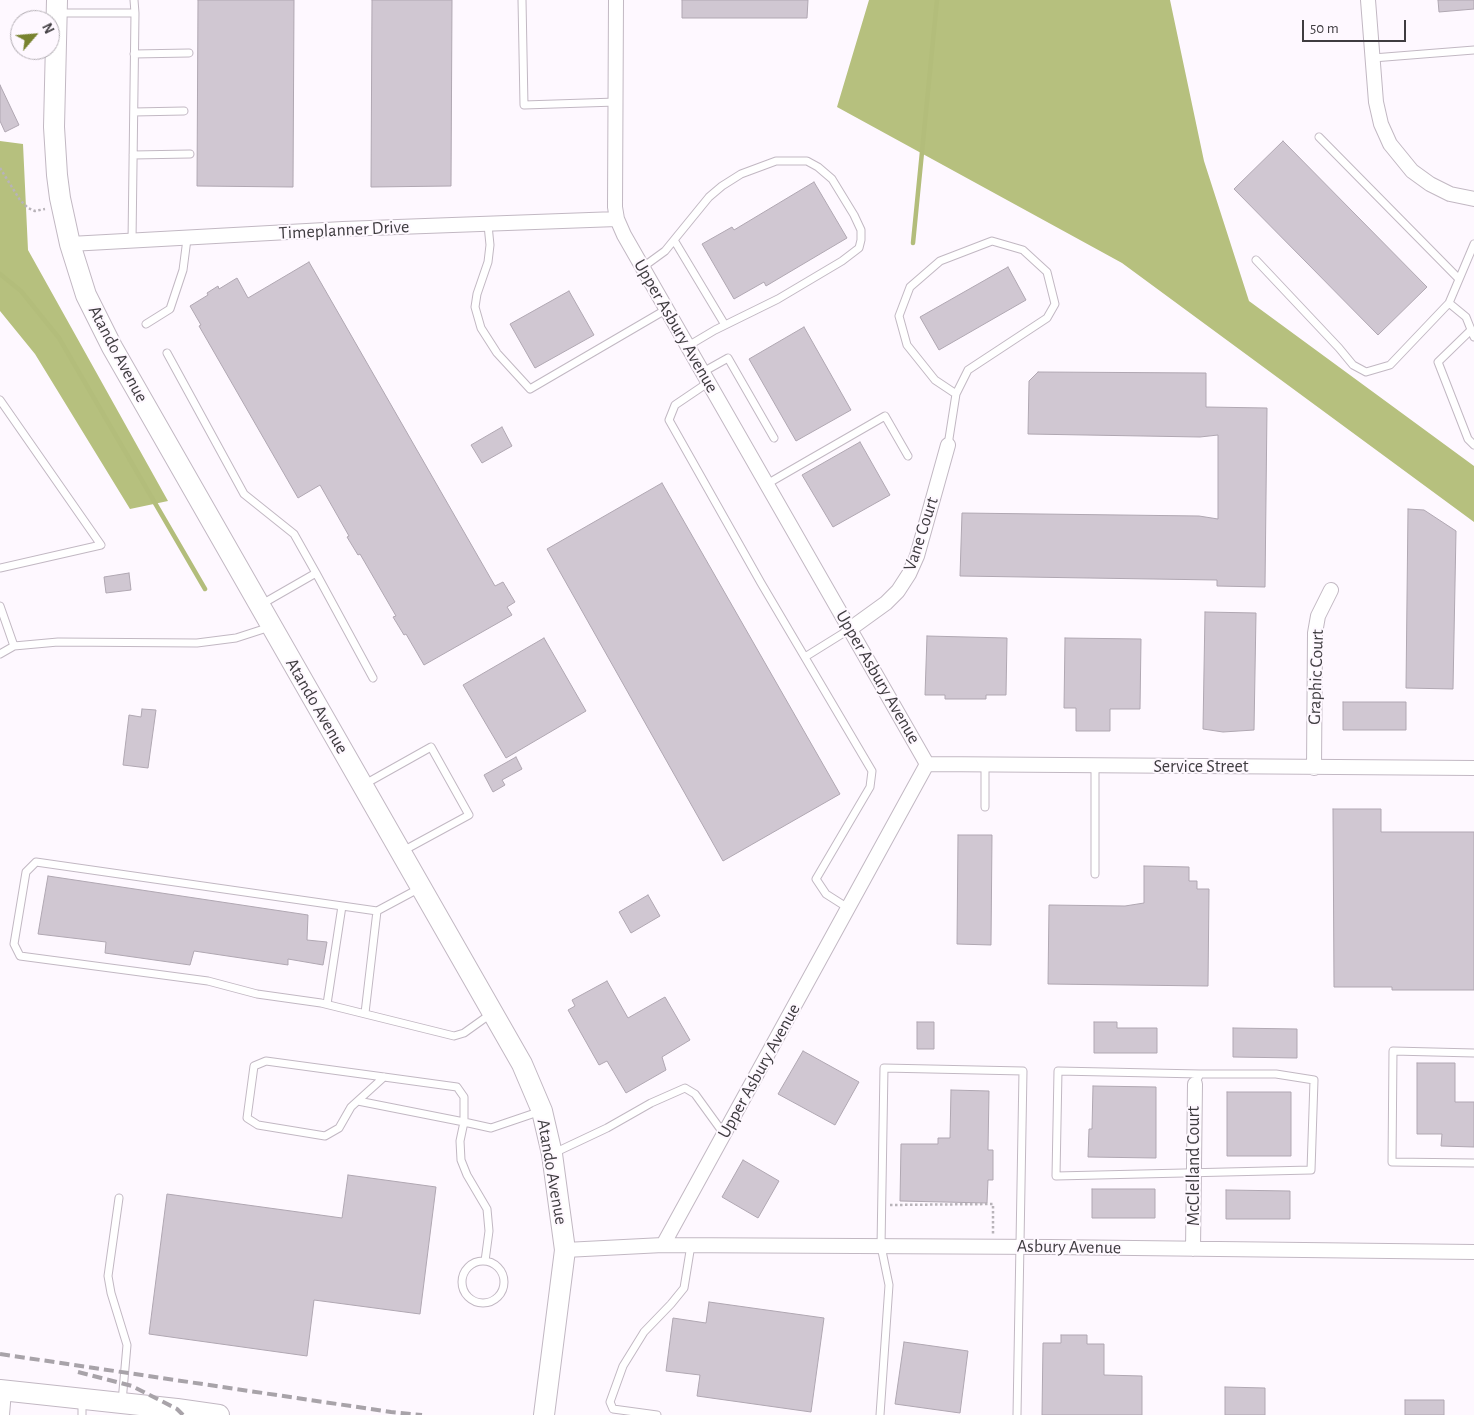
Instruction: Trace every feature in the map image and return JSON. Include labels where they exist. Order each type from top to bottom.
[{"type":"main road","name":"Atando Avenue","points":[[56,6],[54,127],[57,175],[70,244],[86,295],[112,347],[522,1064],[542,1111],[552,1154],[565,1250],[544,1415]]},
{"type":"main road","points":[[2,1391],[82,1407],[122,1403],[158,1411],[219,1415]]},
{"type":"street","name":"Upper Asbury Avenue","points":[[616,0],[615,207],[617,219],[624,235],[927,764],[663,1245]]},
{"type":"street","points":[[1368,0],[1376,102],[1381,124],[1390,144],[1412,171],[1430,184],[1450,194],[1474,199]]},
{"type":"street","name":"Timeplanner Drive","points":[[70,244],[343,229],[617,219]]},
{"type":"street","name":"Vane Court","points":[[850,629],[886,603],[898,591],[909,574],[917,556],[948,445]]},
{"type":"street","name":"Graphic Court","points":[[1314,768],[1315,633],[1318,616],[1331,590]]},
{"type":"street","name":"Service Street","points":[[927,764],[1474,768]]},
{"type":"street","name":"McClelland Court","points":[[1193,1249],[1197,1079]]},
{"type":"street","points":[[565,1250],[663,1245]]},
{"type":"street","name":"Asbury Avenue","points":[[663,1245],[1474,1252]]},
{"type":"street","points":[[2,1391],[2,1415]]},
{"type":"lane","points":[[132,241],[134,0]]},
{"type":"lane","points":[[522,0],[524,105],[616,102]]},
{"type":"lane","points":[[56,6],[134,13]]},
{"type":"lane","points":[[1373,58],[1474,50]]},
{"type":"lane","points":[[134,54],[189,53]]},
{"type":"lane","points":[[134,112],[184,111]]},
{"type":"lane","points":[[1319,137],[1459,279]]},
{"type":"lane","points":[[133,155],[190,154]]},
{"type":"lane","points":[[643,267],[665,251],[709,197],[722,186],[741,174],[776,161],[807,161],[818,167],[832,179],[854,215],[861,230],[862,240],[858,248],[842,261],[688,346]]},
{"type":"lane","points":[[488,225],[490,245],[488,262],[477,294],[475,307],[481,328],[497,353],[530,389],[667,309]]},
{"type":"lane","points":[[146,324],[170,309],[183,270],[187,239]]},
{"type":"lane","points":[[674,240],[725,325]]},
{"type":"lane","points":[[948,445],[956,394],[968,370],[1047,318],[1056,304],[1047,272],[1022,250],[992,241],[940,261],[910,287],[899,316],[908,345],[935,380],[956,394]]},
{"type":"lane","points":[[1256,260],[1340,348],[1353,365],[1366,372],[1390,365],[1449,303],[1474,244]]},
{"type":"lane","points":[[1449,303],[1466,317],[1473,334],[1438,362],[1468,440],[1474,445]]},
{"type":"lane","points":[[167,353],[244,494],[294,534],[373,678]]},
{"type":"lane","points":[[774,438],[728,358],[675,405],[669,420],[872,771],[870,787],[816,879],[826,894],[848,908]]},
{"type":"lane","points":[[0,400],[101,545],[0,568]]},
{"type":"lane","points":[[767,484],[885,416],[908,456]]},
{"type":"lane","points":[[260,606],[316,573]]},
{"type":"lane","points":[[0,606],[14,646]]},
{"type":"lane","points":[[0,654],[14,646],[58,642],[197,643],[236,638],[272,627]]},
{"type":"lane","points":[[805,657],[850,629]]},
{"type":"lane","points":[[362,786],[431,746],[469,815],[400,852]]},
{"type":"lane","points":[[985,808],[986,764]]},
{"type":"lane","points":[[1095,766],[1095,874]]},
{"type":"lane","points":[[421,888],[392,905],[377,911],[36,862],[26,872],[14,944],[20,956],[208,981],[257,994],[327,1004],[454,1036],[464,1033],[492,1013]]},
{"type":"lane","points":[[327,1004],[342,906]]},
{"type":"lane","points":[[365,1013],[377,911]]},
{"type":"lane","points":[[1474,1053],[1394,1051],[1392,1162],[1474,1163]]},
{"type":"lane","points":[[384,1077],[351,1107],[339,1128],[325,1136],[258,1125],[247,1118],[254,1066],[266,1061],[384,1077],[457,1087],[464,1097],[464,1122],[460,1141],[461,1160],[467,1175],[488,1209],[490,1231],[485,1261]]},
{"type":"lane","points":[[880,1415],[890,1284],[881,1246],[884,1068],[1023,1071],[1017,1415]]},
{"type":"lane","points":[[1058,1071],[1197,1079],[1276,1074],[1314,1080],[1310,1170],[1194,1173],[1056,1176],[1058,1071]]},
{"type":"lane","points":[[552,1154],[607,1128],[650,1103],[685,1088],[694,1094],[724,1134]]},
{"type":"lane","points":[[358,1101],[491,1128],[542,1111]]},
{"type":"lane","points":[[119,1198],[108,1276],[111,1293],[127,1346],[122,1403]]},
{"type":"lane","points":[[657,1415],[614,1409],[610,1402],[624,1366],[644,1332],[684,1288],[690,1245]]},
{"type":"lane","points":[[485,1261],[494,1263],[500,1268],[504,1274],[505,1281],[501,1295],[496,1300],[482,1304],[475,1302],[465,1293],[462,1280],[468,1267],[473,1263],[485,1261]]},
{"type":"path","points":[[0,168],[20,200],[28,208],[35,211],[62,206]]},
{"type":"path","points":[[881,1204],[993,1204],[992,1247]]},
{"type":"green space","points":[[869,0],[1170,0],[1204,161],[1249,301],[1474,466],[1474,522],[1122,263],[837,107]]},
{"type":"green space","points":[[0,141],[23,144],[28,250],[168,501],[130,509],[35,354],[0,311]]},
{"type":"building","points":[[198,0],[294,0],[293,187],[197,186]]},
{"type":"building","points":[[372,0],[452,0],[451,186],[371,187]]},
{"type":"building","points":[[682,0],[808,0],[807,18],[682,18]]},
{"type":"building","points":[[1438,0],[1474,0],[1474,9],[1439,12]]},
{"type":"building","points":[[0,85],[19,125],[5,132],[0,121]]},
{"type":"building","points":[[1283,141],[1427,287],[1378,335],[1234,189]]},
{"type":"building","points":[[814,182],[847,238],[766,286],[764,282],[734,299],[702,244],[732,227],[734,230]]},
{"type":"building","points":[[309,262],[495,586],[503,582],[515,602],[507,607],[512,615],[424,665],[406,634],[404,635],[393,617],[396,616],[360,554],[358,555],[347,537],[349,536],[320,485],[298,498],[199,326],[201,325],[190,306],[208,295],[207,293],[218,286],[219,289],[237,278],[248,298]]},
{"type":"building","points":[[1008,267],[1026,300],[939,350],[920,317]]},
{"type":"building","points":[[569,291],[594,335],[535,368],[510,324]]},
{"type":"building","points":[[804,327],[851,410],[796,441],[749,359]]},
{"type":"building","points":[[1038,372],[1206,373],[1206,407],[1267,408],[1265,587],[1217,586],[1217,580],[960,576],[962,513],[1199,516],[1218,519],[1218,435],[1200,437],[1028,434],[1029,381]]},
{"type":"building","points":[[502,427],[512,446],[482,463],[471,445]]},
{"type":"building","points":[[860,442],[890,495],[833,527],[802,475]]},
{"type":"building","points":[[662,483],[840,794],[723,861],[547,549]]},
{"type":"building","points":[[1408,509],[1424,510],[1456,531],[1453,689],[1406,688]]},
{"type":"building","points":[[129,573],[131,590],[106,593],[104,577]]},
{"type":"building","points":[[1205,612],[1256,613],[1254,730],[1223,732],[1203,729]]},
{"type":"building","points":[[927,636],[1007,638],[1006,695],[986,695],[986,699],[945,699],[945,695],[925,695]]},
{"type":"building","points":[[544,638],[586,711],[506,758],[463,685]]},
{"type":"building","points":[[1065,638],[1141,639],[1140,709],[1110,709],[1110,731],[1076,731],[1076,708],[1064,708]]},
{"type":"building","points":[[1343,702],[1406,702],[1406,730],[1343,730]]},
{"type":"building","points":[[142,709],[156,710],[148,768],[123,765],[129,715],[141,717]]},
{"type":"building","points":[[516,757],[522,769],[502,780],[505,785],[493,792],[484,775]]},
{"type":"building","points":[[1333,809],[1381,809],[1381,832],[1474,832],[1474,990],[1392,990],[1392,987],[1334,987]]},
{"type":"building","points":[[958,835],[992,835],[991,945],[957,944]]},
{"type":"building","points":[[1144,866],[1189,867],[1189,881],[1197,881],[1197,889],[1209,889],[1208,986],[1048,984],[1049,905],[1125,906],[1144,903]]},
{"type":"building","points":[[48,876],[308,915],[307,940],[327,942],[323,965],[288,959],[288,965],[194,951],[190,965],[105,953],[106,942],[38,934]]},
{"type":"building","points":[[648,895],[660,916],[631,933],[619,912]]},
{"type":"building","points":[[607,981],[628,1018],[665,997],[690,1040],[662,1057],[666,1070],[626,1093],[607,1061],[599,1065],[568,1010],[575,1006],[572,1000]]},
{"type":"building","points":[[917,1022],[934,1022],[934,1049],[917,1049]]},
{"type":"building","points":[[1094,1022],[1117,1022],[1117,1028],[1157,1028],[1157,1053],[1094,1053]]},
{"type":"building","points":[[1233,1028],[1297,1029],[1297,1058],[1233,1057]]},
{"type":"building","points":[[803,1051],[859,1082],[835,1125],[778,1094]]},
{"type":"building","points":[[1417,1063],[1455,1063],[1455,1102],[1474,1102],[1474,1147],[1441,1146],[1442,1134],[1417,1134]]},
{"type":"building","points":[[1093,1086],[1156,1087],[1156,1158],[1088,1157],[1089,1129],[1092,1129]]},
{"type":"building","points":[[951,1090],[989,1091],[988,1150],[993,1150],[993,1180],[988,1180],[987,1203],[900,1201],[901,1144],[938,1144],[938,1138],[950,1138]]},
{"type":"building","points":[[1227,1092],[1291,1092],[1291,1156],[1227,1156]]},
{"type":"building","points":[[743,1160],[779,1181],[758,1218],[722,1197]]},
{"type":"building","points":[[348,1175],[436,1187],[420,1314],[314,1300],[307,1356],[149,1334],[167,1194],[342,1218]]},
{"type":"building","points":[[1092,1189],[1155,1189],[1155,1218],[1092,1218]]},
{"type":"building","points":[[1226,1190],[1290,1191],[1290,1219],[1226,1219]]},
{"type":"building","points":[[709,1302],[824,1318],[811,1412],[697,1396],[700,1375],[666,1371],[673,1318],[706,1323]]},
{"type":"building","points":[[1061,1335],[1087,1335],[1087,1344],[1104,1344],[1104,1375],[1142,1376],[1142,1415],[1042,1415],[1043,1343],[1061,1343]]},
{"type":"building","points":[[904,1342],[968,1351],[960,1413],[895,1404]]},
{"type":"building","points":[[1225,1387],[1265,1388],[1265,1415],[1225,1415]]},
{"type":"building","points":[[1405,1400],[1444,1400],[1444,1415],[1405,1415]]},
{"type":"waterway","points":[[913,243],[937,0]]},
{"type":"waterway","points":[[0,274],[21,291],[59,338],[205,589]]},
{"type":"railway","points":[[0,1354],[422,1415]]},
{"type":"railway","points":[[78,1372],[132,1386],[177,1409],[183,1415]]}]
